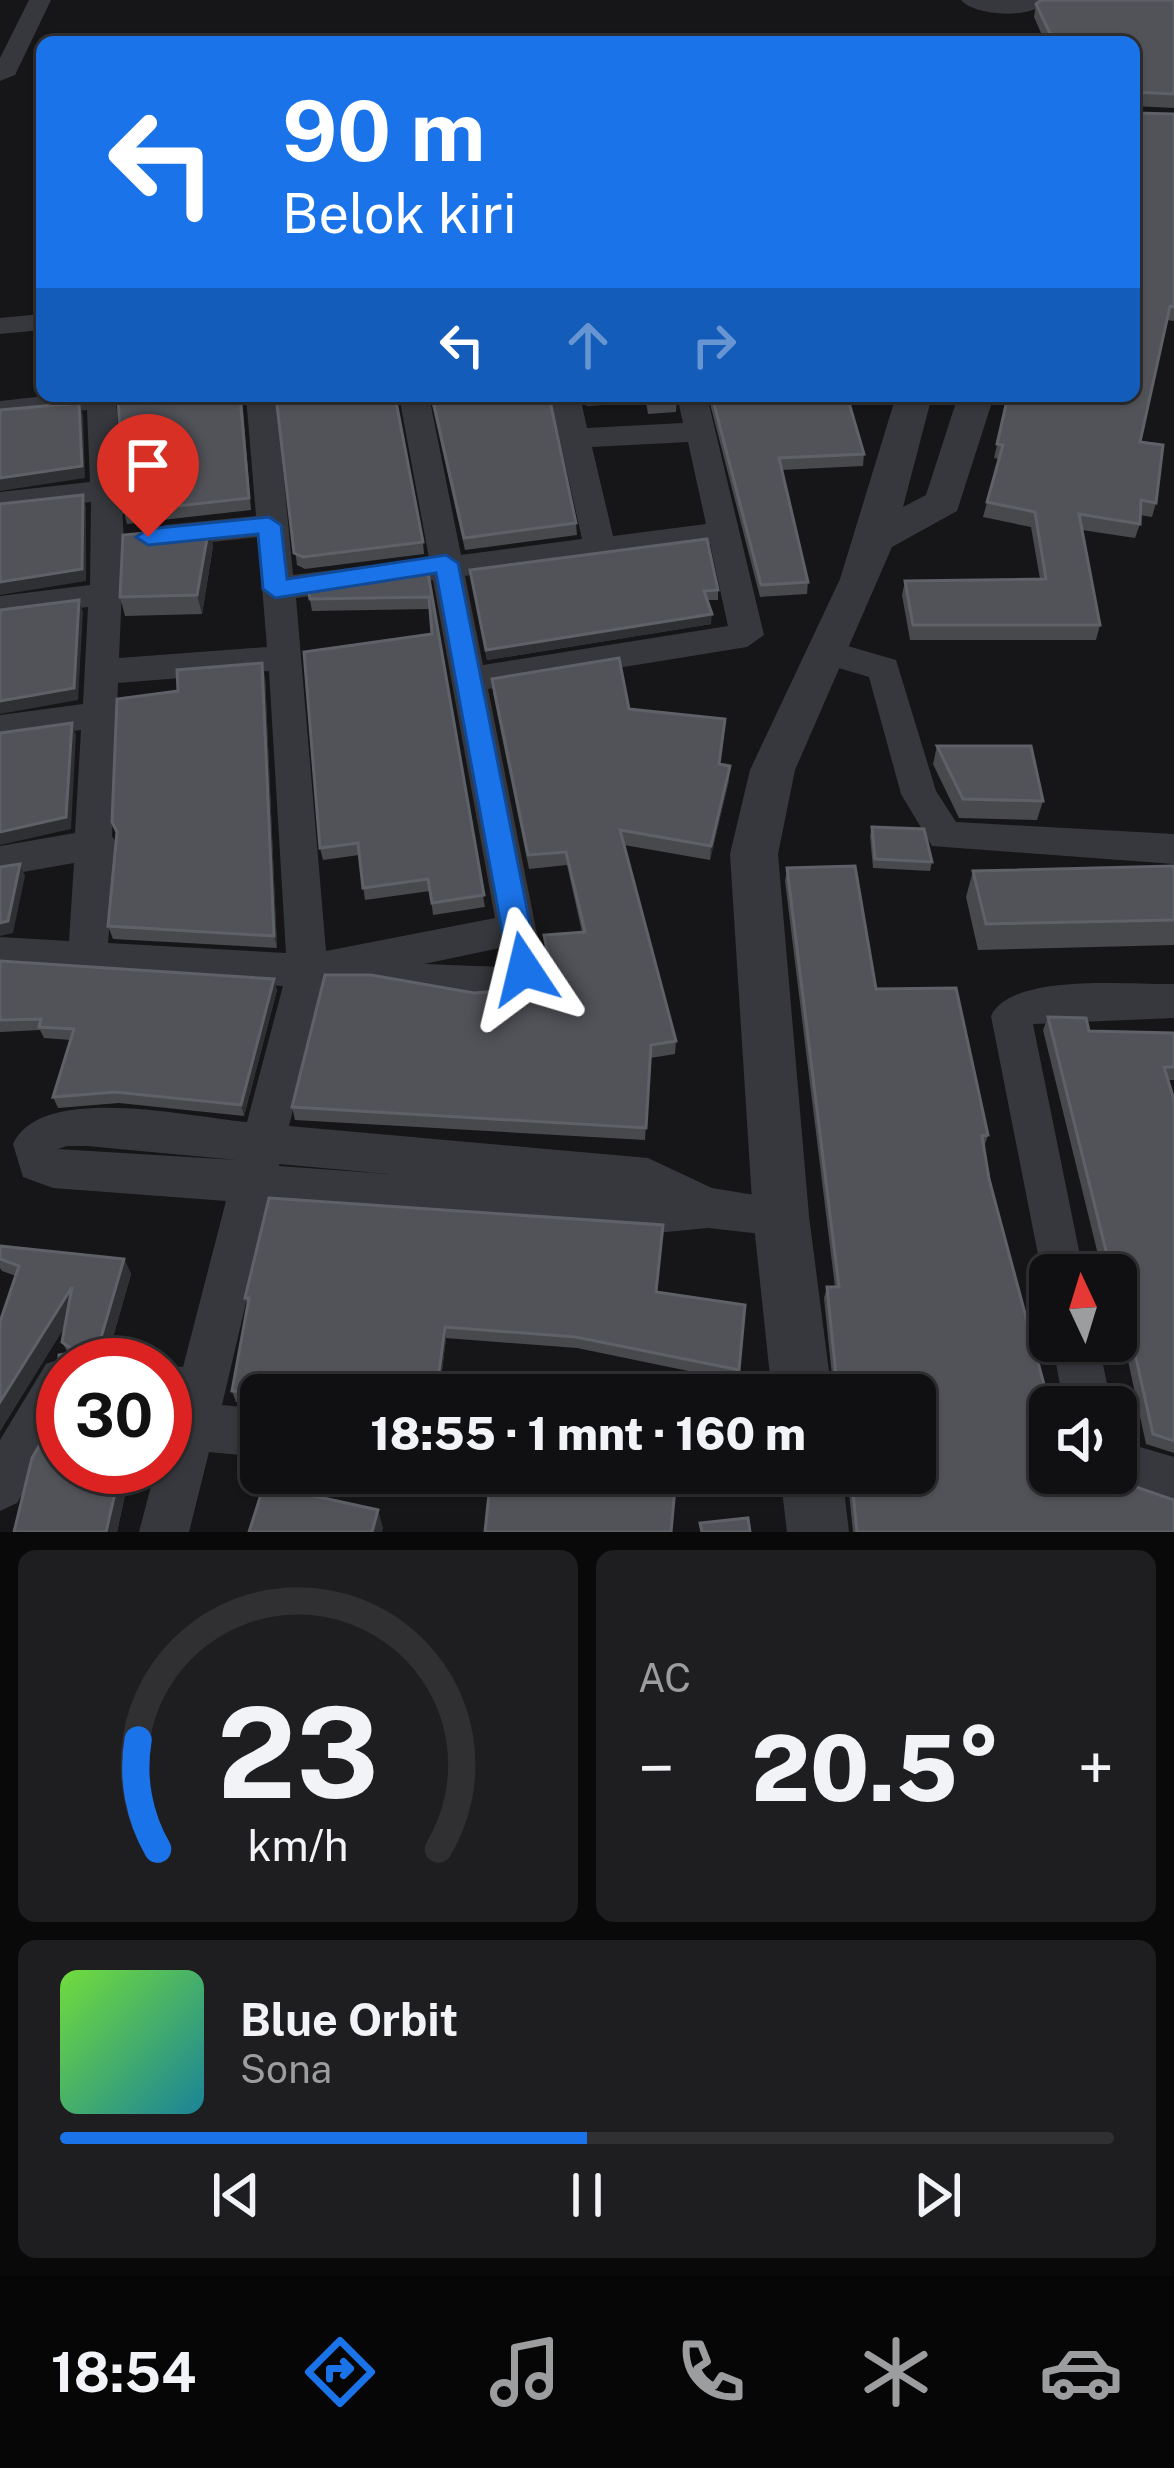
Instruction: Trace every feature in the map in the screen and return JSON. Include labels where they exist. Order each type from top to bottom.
[{"type":"street","points":[[3,75],[40,0]]},
{"type":"street","points":[[977,8],[1031,10]]},
{"type":"street","points":[[0,326],[36,323]]},
{"type":"street","points":[[0,410],[67,402]]},
{"type":"street","points":[[88,958],[98,844],[108,541],[101,402]]},
{"type":"street","points":[[192,1385],[259,1162],[307,971],[300,829],[261,402]]},
{"type":"street","points":[[0,953],[307,971],[358,964],[414,979],[509,983],[520,979],[524,969],[518,929],[415,402]]},
{"type":"street","points":[[567,402],[599,546]]},
{"type":"street","points":[[472,679],[741,639],[749,632],[693,402]]},
{"type":"street","points":[[800,1374],[781,1216],[756,834],[768,772],[827,652],[875,538],[885,485],[912,402]]},
{"type":"street","points":[[875,538],[943,502],[965,402]]},
{"type":"street","points":[[576,438],[699,432]]},
{"type":"street","points":[[0,502],[105,490]]},
{"type":"street","points":[[108,541],[269,525]]},
{"type":"street","points":[[275,589],[446,563],[725,532]]},
{"type":"street","points":[[0,607],[105,594]]},
{"type":"street","points":[[827,652],[884,669],[919,794],[945,836],[1174,849]]},
{"type":"street","points":[[101,672],[281,658]]},
{"type":"street","points":[[0,728],[101,714]]},
{"type":"street","points":[[0,861],[98,844]]},
{"type":"street","points":[[1057,1254],[1011,1016],[1032,1004],[1174,1001]]},
{"type":"street","points":[[259,1162],[645,1214],[708,1208],[781,1216]]},
{"type":"street","points":[[192,1404],[240,1424]]},
{"type":"street","points":[[0,1486],[36,1426]]},
{"type":"street","points":[[1137,1471],[1174,1482]]},
{"type":"street","points":[[164,1532],[171,1494]]},
{"type":"street","points":[[813,1494],[818,1532]]},
{"type":"building","points":[[1041,0],[1174,0],[1174,94],[1140,92],[1140,36],[1051,36],[1036,4]]},
{"type":"building","points":[[1140,113],[1174,114],[1174,307],[1170,306],[1140,442],[1163,445],[1156,503],[1141,500],[1140,524],[1079,514],[1100,625],[913,625],[905,581],[1046,579],[1035,512],[987,502],[1003,445],[997,444],[1007,402],[1140,402]]},
{"type":"building","points":[[118,402],[241,402],[249,498],[124,512]]},
{"type":"building","points":[[277,402],[396,402],[423,542],[303,557],[294,553]]},
{"type":"building","points":[[433,402],[550,402],[576,523],[464,538]]},
{"type":"building","points":[[714,402],[849,402],[864,454],[779,458],[808,582],[761,585]]},
{"type":"building","points":[[79,403],[82,466],[0,478],[0,410]]},
{"type":"building","points":[[83,495],[82,569],[0,582],[0,504]]},
{"type":"building","points":[[209,527],[197,595],[120,597],[123,535]]},
{"type":"building","points":[[707,539],[718,590],[704,591],[712,614],[486,650],[470,570]]},
{"type":"building","points":[[428,573],[484,895],[432,903],[428,879],[363,888],[358,843],[320,848],[304,652],[432,634],[429,597],[310,599],[308,588]]},
{"type":"building","points":[[79,600],[74,688],[0,701],[0,610]]},
{"type":"building","points":[[619,658],[629,709],[725,719],[719,764],[730,766],[711,846],[620,830],[676,1041],[651,1045],[646,1128],[292,1107],[325,975],[371,975],[474,993],[539,988],[538,973],[548,955],[544,935],[585,932],[566,852],[528,855],[492,679]]},
{"type":"building","points":[[262,663],[274,936],[108,926],[117,832],[112,822],[117,699],[178,691],[177,670]]},
{"type":"building","points":[[72,723],[66,817],[0,832],[0,733]]},
{"type":"building","points":[[937,746],[1031,746],[1043,801],[963,799]]},
{"type":"building","points":[[872,827],[924,829],[932,862],[875,859]]},
{"type":"building","points":[[20,864],[8,921],[0,923],[0,867]]},
{"type":"building","points":[[855,866],[876,989],[956,988],[988,1135],[982,1136],[989,1179],[1029,1329],[1029,1362],[1038,1362],[1044,1386],[1029,1386],[1029,1494],[1137,1494],[1137,1487],[1174,1500],[1174,1532],[857,1532],[853,1494],[936,1494],[936,1374],[836,1374],[827,1287],[839,1287],[787,868]]},
{"type":"building","points":[[1174,866],[1174,920],[986,924],[973,871]]},
{"type":"building","points":[[0,961],[274,979],[241,1105],[115,1092],[53,1097],[74,1029],[39,1027],[41,1019],[0,1020]]},
{"type":"building","points":[[1048,1017],[1086,1018],[1089,1031],[1174,1033],[1174,1067],[1164,1067],[1174,1100],[1174,1441],[1153,1434],[1137,1362],[1137,1254],[1107,1254]]},
{"type":"building","points":[[269,1198],[663,1225],[656,1292],[745,1305],[739,1370],[576,1337],[445,1327],[439,1374],[240,1374],[240,1392],[232,1391],[249,1298],[245,1298]]},
{"type":"building","points":[[0,1246],[124,1259],[101,1338],[63,1338],[72,1287],[0,1402],[0,1322],[19,1266],[0,1259]]},
{"type":"building","points":[[36,1451],[36,1494],[115,1494],[106,1532],[14,1532]]},
{"type":"building","points":[[261,1494],[305,1494],[378,1510],[372,1532],[249,1532]]},
{"type":"building","points":[[489,1494],[674,1494],[671,1532],[485,1532]]},
{"type":"building","points":[[748,1518],[750,1532],[702,1532],[700,1523]]},
{"type":"route","points":[[148,537],[269,525],[275,589],[446,563],[472,679],[524,969]]}]
